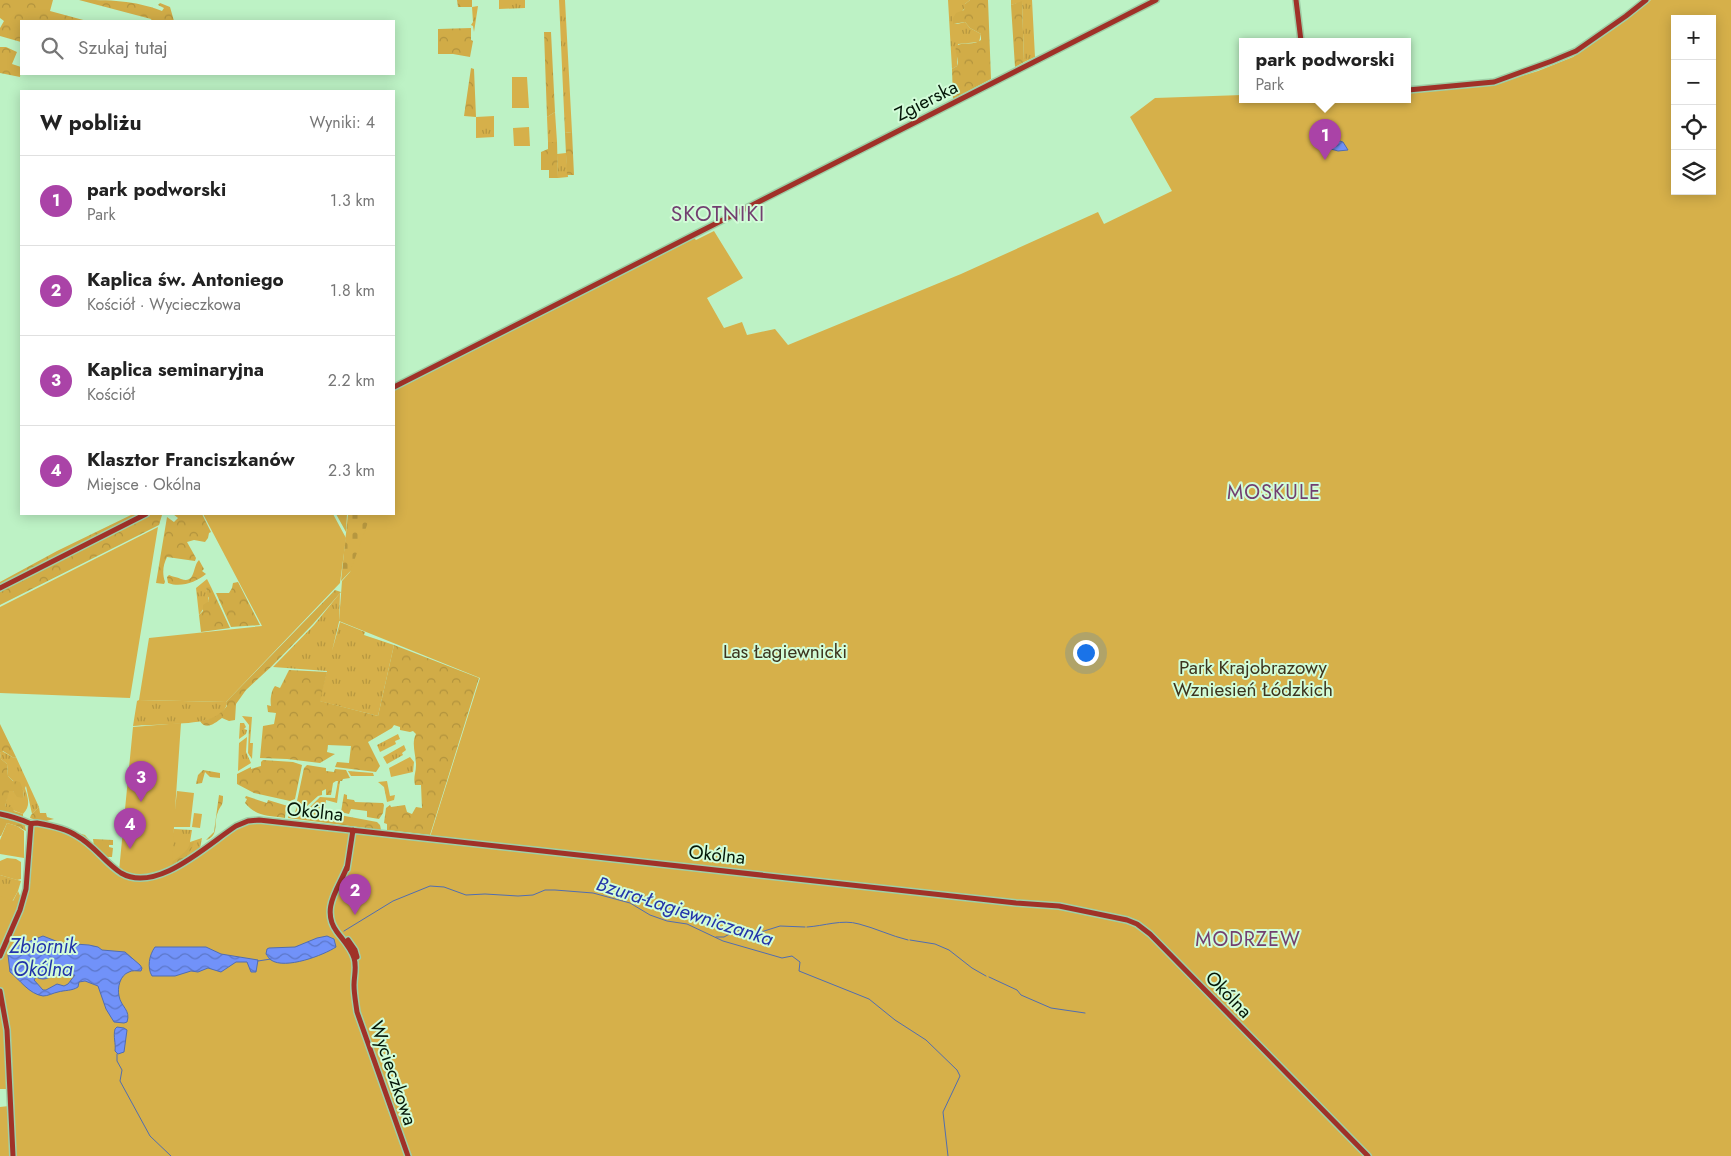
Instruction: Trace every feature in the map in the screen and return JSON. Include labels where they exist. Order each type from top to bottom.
[{"type":"street","name":"Zgierska","points":[[395,386],[1156,0]]},
{"type":"street","points":[[1296,0],[1302,38]]},
{"type":"street","points":[[1411,90],[1494,82],[1552,62],[1576,51],[1646,0]]},
{"type":"street","points":[[0,588],[144,515]]},
{"type":"street","name":"Okólna","points":[[0,814],[31,824],[39,824],[74,834],[83,839],[120,872],[138,878],[170,871],[232,828],[248,821],[259,820],[1016,903],[1051,905],[1131,922],[1150,934],[1368,1156]]},
{"type":"street","points":[[1,954],[20,910],[26,889],[31,824]]},
{"type":"street","name":"Wycieczkowa","points":[[353,830],[345,880],[335,900],[333,914],[338,928],[352,946],[357,957],[358,969],[355,999],[360,1020],[408,1156]]},
{"type":"street","points":[[0,991],[7,1030],[13,1156]]},
{"type":"green space","points":[[0,0],[53,0],[50,11],[83,20],[20,20],[20,42],[0,36],[0,28],[4,21],[0,18]]},
{"type":"green space","points":[[79,0],[131,3],[162,11],[164,8],[158,5],[160,3],[170,7],[174,20],[151,19]]},
{"type":"green space","points":[[457,0],[472,0],[472,7],[458,7]]},
{"type":"green space","points":[[499,0],[525,0],[525,8],[499,9]]},
{"type":"green space","points":[[559,0],[565,0],[572,132],[565,133]]},
{"type":"green space","points":[[948,0],[970,0],[965,4],[965,8],[953,23],[965,22],[970,28],[981,34],[979,42],[958,44],[957,66],[952,69]]},
{"type":"green space","points":[[970,0],[988,0],[991,79],[953,99],[952,69],[958,63],[956,46],[975,43],[981,40],[981,34],[970,28],[965,22],[953,24],[953,18],[956,13],[964,10],[965,4]]},
{"type":"green space","points":[[1011,0],[1032,0],[1035,57],[1024,62],[1022,2],[1011,5]]},
{"type":"green space","name":"Park Krajobrazowy Wzniesień Łódzkich","points":[[1651,0],[1731,0],[1731,1156],[0,1156],[0,1107],[9,1106],[8,1085],[6,1089],[0,1089],[0,896],[13,901],[18,891],[21,898],[28,887],[29,819],[85,835],[115,870],[119,871],[133,727],[181,723],[175,810],[177,791],[194,793],[190,827],[174,827],[172,872],[249,821],[429,840],[480,678],[339,621],[342,581],[350,572],[371,515],[395,515],[395,388],[693,237],[696,240],[714,231],[743,278],[707,298],[724,328],[742,322],[747,335],[775,329],[788,345],[961,274],[1098,212],[1104,224],[1172,191],[1130,117],[1155,98],[1239,95],[1239,103],[1411,103],[1411,92],[1494,84],[1538,71],[1573,57]]},
{"type":"green space","points":[[1022,1],[1024,62],[1015,67],[1011,5]]},
{"type":"green space","points":[[478,6],[474,32],[471,25],[473,22],[472,7]]},
{"type":"green space","points":[[471,28],[471,40],[473,41],[470,57],[438,54],[438,29]]},
{"type":"green space","points":[[544,32],[551,32],[555,112],[547,117]]},
{"type":"green space","points":[[0,47],[6,47],[17,52],[12,64],[20,67],[20,77],[0,73]]},
{"type":"green space","points":[[471,68],[474,69],[476,117],[464,116]]},
{"type":"green space","points":[[512,77],[527,77],[529,108],[512,108]]},
{"type":"green space","points":[[555,112],[557,142],[548,142],[547,117]]},
{"type":"green space","points":[[494,116],[494,137],[476,138],[476,117]]},
{"type":"green space","points":[[529,127],[530,146],[514,146],[513,128]]},
{"type":"green space","points":[[572,132],[574,175],[567,175],[565,133]]},
{"type":"green space","points":[[548,142],[557,142],[558,178],[549,178],[549,170],[541,170],[541,152],[548,149]]},
{"type":"green space","points":[[566,153],[568,177],[558,178],[557,154]]},
{"type":"green space","points":[[131,515],[162,515],[159,525],[0,605],[0,582],[57,551]]},
{"type":"green space","points":[[174,515],[202,515],[211,532],[205,542],[194,540],[187,542],[196,558],[195,561],[167,557],[163,569],[165,582],[164,584],[156,583],[167,517],[174,522],[178,518]]},
{"type":"green space","points":[[204,515],[334,515],[346,538],[340,583],[226,702],[139,700],[149,638],[262,626]]},
{"type":"green space","points":[[337,515],[347,515],[346,532]]},
{"type":"green space","points":[[348,515],[373,515],[363,558],[341,581]]},
{"type":"green space","points":[[158,527],[130,698],[0,693],[0,607]]},
{"type":"green space","points":[[199,560],[204,569],[202,571],[206,574],[188,583],[178,585],[168,583],[167,577],[169,575],[186,580],[189,579]]},
{"type":"green space","points":[[207,579],[211,587],[206,587],[209,601],[199,615],[196,588]]},
{"type":"green space","points":[[238,582],[260,625],[231,627],[216,593],[229,593],[233,583]]},
{"type":"green space","points":[[206,587],[211,587],[230,628],[201,632],[199,615],[203,611],[203,605],[209,601]]},
{"type":"green space","points":[[335,590],[341,592],[313,624],[246,690],[236,704],[235,720],[229,721],[222,718],[208,726],[202,724],[200,721],[215,716],[227,706],[226,702]]},
{"type":"green space","points":[[340,593],[339,622],[332,651],[340,622],[365,632],[364,635],[394,645],[378,716],[319,701],[327,671],[273,667],[314,625]]},
{"type":"green space","points":[[394,645],[479,678],[430,835],[387,830],[387,824],[384,823],[386,808],[390,805],[391,807],[405,805],[407,812],[412,814],[416,807],[422,808],[421,785],[415,785],[414,782],[416,765],[414,741],[416,734],[413,731],[400,730],[400,727],[394,725],[368,742],[380,766],[376,772],[335,767],[337,762],[349,763],[351,746],[328,745],[327,752],[335,754],[320,763],[260,758],[263,726],[274,724],[276,713],[268,712],[267,705],[271,706],[271,696],[275,686],[280,688],[289,670],[327,672],[320,701],[378,716]]},
{"type":"green space","points":[[137,701],[226,702],[227,704],[219,715],[203,721],[133,726]]},
{"type":"green space","points":[[242,716],[252,717],[250,743],[253,743],[252,759],[248,753],[249,725]]},
{"type":"green space","points":[[240,723],[244,723],[246,727],[244,729],[247,730],[246,734],[239,739]]},
{"type":"green space","points":[[0,724],[16,757],[14,758],[3,751],[0,753]]},
{"type":"green space","points":[[398,734],[400,739],[395,741],[396,744],[380,752],[377,745]]},
{"type":"green space","points":[[247,737],[246,752],[251,763],[238,771],[239,743]]},
{"type":"green space","points":[[404,745],[406,750],[402,753],[403,755],[387,764],[383,757]]},
{"type":"green space","points":[[2,751],[14,758],[16,757],[39,807],[32,814],[26,786],[28,805],[23,814],[5,807],[8,791],[13,791],[24,798],[23,790],[8,776],[7,764],[1,759],[0,753]]},
{"type":"green space","points":[[0,753],[1,759],[7,764],[8,776],[13,781],[20,782],[24,798],[17,797],[13,791],[9,791],[5,807],[12,807],[14,811],[23,814],[23,817],[0,811]]},
{"type":"green space","points":[[410,757],[414,762],[413,772],[391,777],[389,768]]},
{"type":"green space","points":[[263,760],[293,762],[302,765],[295,799],[290,801],[254,793],[237,784],[237,774],[251,767],[251,769],[261,766]]},
{"type":"green space","points":[[307,765],[326,768],[326,771],[334,772],[335,769],[346,770],[350,778],[333,783],[331,795],[326,795],[326,789],[322,791],[322,795],[318,796],[307,806],[299,804],[297,801],[304,768]]},
{"type":"green space","points":[[203,770],[220,773],[220,778],[210,777],[205,772],[202,783],[196,784],[198,775]]},
{"type":"green space","points":[[348,771],[373,773],[374,776],[351,776]]},
{"type":"green space","points":[[338,781],[340,781],[337,803],[326,800],[325,809],[310,807],[320,797],[335,798]]},
{"type":"green space","points":[[387,781],[390,796],[395,795],[394,800],[387,802],[384,787],[378,782]]},
{"type":"green space","points":[[344,794],[347,795],[347,799],[354,800],[355,802],[383,803],[383,813],[379,819],[367,817],[367,811],[351,809],[349,814],[341,812]]},
{"type":"green space","points":[[219,795],[223,796],[223,802],[217,816],[215,832],[206,840],[214,832]]},
{"type":"green space","points":[[246,796],[267,803],[268,800],[291,807],[286,807],[285,818],[263,815],[249,808],[245,803]]},
{"type":"green space","points":[[39,807],[40,813],[46,813],[47,817],[54,819],[42,822],[30,818]]},
{"type":"green space","points":[[297,807],[377,822],[381,830],[288,818],[289,814],[294,815]]},
{"type":"green space","points":[[194,813],[202,814],[200,828],[192,827]]},
{"type":"green space","points":[[0,817],[22,823],[25,825],[26,831],[7,823],[0,836]]},
{"type":"green space","points":[[7,823],[17,826],[24,831],[24,858],[0,854],[0,840]]},
{"type":"green space","points":[[174,829],[192,830],[190,842],[202,838],[200,848],[175,865],[165,869]]},
{"type":"green space","points":[[93,839],[113,840],[113,845],[109,845],[109,847],[113,848],[112,857],[107,857],[94,846]]},
{"type":"green space","points":[[194,842],[190,852],[184,859],[166,869],[186,851],[190,843]]},
{"type":"green space","points":[[7,858],[16,859],[21,862],[21,879],[17,880],[0,875],[0,861]]},
{"type":"green space","points":[[0,875],[21,881],[18,891],[0,924]]},
{"type":"water","points":[[1332,142],[1343,142],[1348,150],[1338,151],[1331,149]]},
{"type":"water","name":"Zbiornik Okólna","points":[[43,936],[61,943],[89,945],[102,950],[125,952],[142,968],[141,971],[132,971],[123,976],[118,989],[120,1000],[128,1014],[127,1022],[114,1022],[106,1009],[98,986],[85,981],[79,982],[78,987],[73,989],[47,996],[33,993],[10,972],[8,955],[10,949]],"holes":[[[61,972],[64,975],[75,975],[68,984],[64,986],[57,984],[46,990],[43,990],[34,980],[36,977],[46,979]]]},
{"type":"water","points":[[327,936],[334,939],[336,947],[323,954],[304,960],[277,963],[270,960],[266,954],[269,948],[295,947]]},
{"type":"water","points":[[155,947],[206,947],[221,954],[258,960],[256,972],[251,972],[247,962],[236,962],[221,972],[208,968],[198,972],[191,971],[175,976],[152,976],[149,962]]},
{"type":"water","points":[[117,1027],[127,1030],[124,1052],[118,1054],[115,1051],[114,1037]]},
{"type":"waterway","name":"Bzura-Łagiewniczanka","points":[[344,931],[393,901],[430,886],[444,887],[466,895],[518,896],[533,895],[545,890],[555,890],[593,893],[630,903],[650,915],[667,921],[687,924],[723,941],[782,958],[792,956],[800,962],[799,971],[869,999],[895,1020],[926,1040],[957,1070],[960,1076],[943,1112],[948,1156]]},
{"type":"waterway","points":[[807,927],[840,922],[853,923],[908,940]]},
{"type":"waterway","points":[[716,937],[724,937],[737,930],[761,932],[780,926],[805,927]]},
{"type":"waterway","points":[[910,940],[935,944],[949,950],[972,968],[986,976]]},
{"type":"waterway","name":"Bzura-Łagiewniczanka","points":[[258,961],[271,959]]},
{"type":"waterway","points":[[989,977],[1017,990],[1021,995],[1051,1008],[1085,1013]]},
{"type":"waterway","points":[[117,1054],[117,1061],[122,1070],[120,1081],[150,1136],[171,1156]]},
{"type":"place","name":"park podworski","points":[[1325,160]]},
{"type":"place","name":"Kaplica seminaryjna","points":[[141,802]]},
{"type":"place","name":"Klasztor Franciszkanów","points":[[130,849]]},
{"type":"place","name":"Kaplica św. Antoniego","points":[[355,915]]},
{"type":"district","name":"SKOTNIKI","points":[[718,214]]},
{"type":"district","name":"MOSKULE","points":[[1274,492]]},
{"type":"district","name":"MODRZEW","points":[[1248,939]]},
{"type":"park label","name":"Las Łagiewnicki","points":[[785,651]]}]
